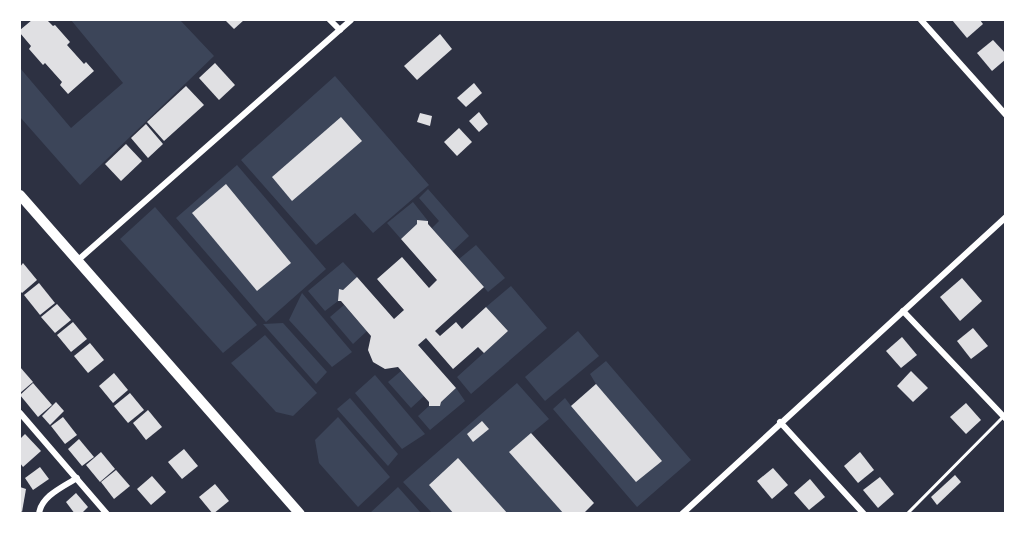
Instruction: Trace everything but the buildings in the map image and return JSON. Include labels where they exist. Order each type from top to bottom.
[{"type":"main road","points":[[20,195],[300,513]]},
{"type":"street","points":[[330,20],[340,30]]},
{"type":"street","points":[[77,261],[351,20]]},
{"type":"street","points":[[921,20],[1005,115]]},
{"type":"street","points":[[682,513],[1005,217]]},
{"type":"street","points":[[903,310],[1004,418]]},
{"type":"street","points":[[20,413],[107,513]]},
{"type":"street","points":[[780,422],[864,513]]},
{"type":"street","points":[[39,513],[40,506],[47,497],[76,478]]},
{"type":"lane","points":[[907,513],[1004,418]]},
{"type":"shaded area","points":[[71,20],[180,20],[214,56],[80,185],[20,117],[20,68],[71,128],[123,83]]},
{"type":"shaded area","points":[[335,76],[429,185],[373,233],[355,213],[316,245],[241,160]]},
{"type":"shaded area","points":[[237,165],[326,269],[266,322],[176,218]]},
{"type":"shaded area","points":[[428,189],[469,236],[452,252],[432,228],[439,221],[419,198]]},
{"type":"shaded area","points":[[413,202],[428,221],[417,220],[417,224],[401,239],[387,223]]},
{"type":"shaded area","points":[[155,207],[257,325],[223,353],[120,239]]},
{"type":"shaded area","points":[[476,245],[505,278],[488,292],[459,259]]},
{"type":"shaded area","points":[[343,262],[357,277],[343,290],[339,290],[338,301],[325,311],[308,291]]},
{"type":"shaded area","points":[[511,286],[547,328],[471,394],[457,377],[508,331],[486,307]]},
{"type":"shaded area","points":[[302,293],[352,352],[332,367],[289,320]]},
{"type":"shaded area","points":[[344,305],[367,331],[353,344],[330,317]]},
{"type":"shaded area","points":[[283,323],[327,372],[316,384],[263,324]]},
{"type":"shaded area","points":[[578,331],[599,356],[545,401],[525,377]]},
{"type":"shaded area","points":[[265,335],[317,393],[293,416],[276,412],[231,363]]},
{"type":"shaded area","points":[[606,361],[691,460],[637,507],[553,409],[565,398],[571,406],[596,384],[590,374]]},
{"type":"shaded area","points":[[401,371],[424,396],[411,408],[388,382]]},
{"type":"shaded area","points":[[375,375],[425,434],[402,449],[355,393]]},
{"type":"shaded area","points":[[517,383],[549,419],[510,451],[564,513],[432,513],[403,482]]},
{"type":"shaded area","points":[[456,388],[465,401],[430,430],[418,416],[429,406],[440,406],[441,402]]},
{"type":"shaded area","points":[[350,398],[398,454],[388,466],[337,409]]},
{"type":"shaded area","points":[[338,417],[390,477],[358,507],[319,463],[315,440]]},
{"type":"shaded area","points":[[398,487],[421,513],[370,513]]}]
